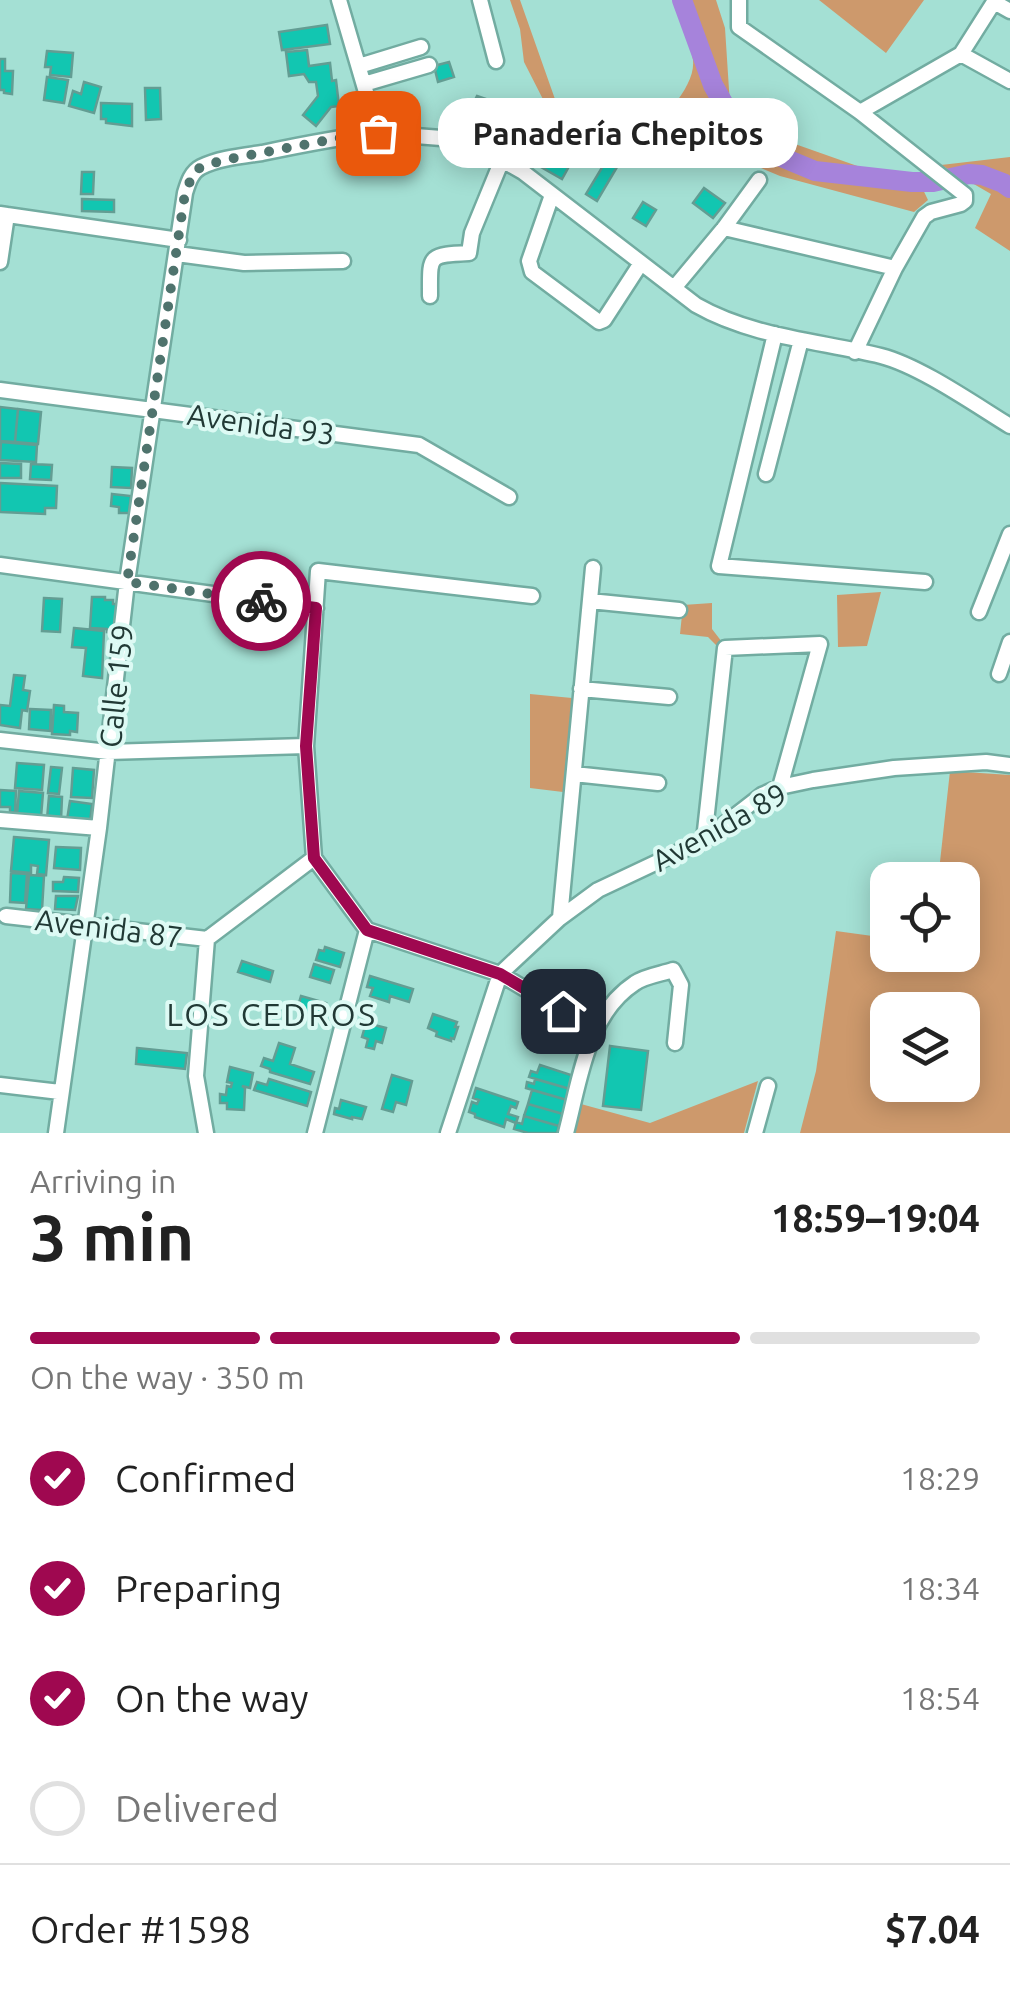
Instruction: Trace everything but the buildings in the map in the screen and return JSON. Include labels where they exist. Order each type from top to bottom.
[{"type":"street","points":[[339,0],[378,133]]},
{"type":"street","points":[[480,0],[496,61]]},
{"type":"street","points":[[739,0],[740,27],[860,112],[964,195],[961,204],[924,217],[855,352]]},
{"type":"street","points":[[860,112],[961,54],[994,2],[1010,11]]},
{"type":"street","points":[[359,66],[422,47]]},
{"type":"street","points":[[961,54],[1010,81]]},
{"type":"street","points":[[364,84],[429,65]]},
{"type":"street","name":"Calle 159","points":[[56,1133],[99,828],[127,582],[185,193],[189,180],[201,167],[378,133],[441,138],[482,150],[523,172],[696,306],[718,318],[800,340],[883,356],[1010,426]]},
{"type":"street","points":[[462,272],[472,233],[502,160]]},
{"type":"street","points":[[674,288],[759,180]]},
{"type":"street","points":[[552,195],[529,261],[532,272],[602,322],[641,263]]},
{"type":"street","points":[[0,262],[3,214],[244,263],[342,261]]},
{"type":"street","points":[[724,228],[896,268]]},
{"type":"street","points":[[430,296],[430,266],[434,258],[442,254],[469,254]]},
{"type":"street","points":[[775,334],[718,566],[925,582]]},
{"type":"street","points":[[766,474],[800,340]]},
{"type":"street","name":"Avenida 93","points":[[0,390],[419,445],[509,497]]},
{"type":"street","points":[[979,612],[1010,534]]},
{"type":"street","points":[[0,565],[316,608]]},
{"type":"street","points":[[560,918],[593,568]]},
{"type":"street","points":[[532,596],[318,571],[306,746],[314,858],[367,930],[500,974],[594,1030]]},
{"type":"street","points":[[590,600],[679,610]]},
{"type":"street","points":[[998,674],[1010,642]]},
{"type":"street","points":[[704,840],[724,648],[820,644],[780,787]]},
{"type":"street","points":[[581,689],[669,698]]},
{"type":"street","points":[[0,740],[108,752],[306,746]]},
{"type":"street","name":"Avenida 89","points":[[500,974],[560,918],[598,890],[704,840],[762,795],[780,787],[926,765],[1010,765]]},
{"type":"street","points":[[574,774],[658,783]]},
{"type":"street","points":[[0,820],[99,828]]},
{"type":"street","name":"Avenida 87","points":[[6,916],[208,940],[314,858]]},
{"type":"street","points":[[314,1133],[367,930]]},
{"type":"street","points":[[206,1133],[196,1076],[208,940]]},
{"type":"street","points":[[566,1133],[594,1030],[615,999],[637,981],[673,970],[681,985],[675,1043]]},
{"type":"street","points":[[448,1133],[500,974]]},
{"type":"street","points":[[0,1085],[60,1092]]},
{"type":"street","points":[[755,1133],[768,1086]]},
{"type":"shaded area","points":[[510,0],[520,0],[556,102],[601,130],[641,140],[675,104],[689,82],[693,60],[678,14],[690,0],[716,0],[725,28],[730,105],[795,144],[863,168],[916,175],[928,200],[914,212],[780,176],[723,152],[709,122],[669,111],[643,148],[596,138],[550,113],[524,62],[520,29]]},
{"type":"shaded area","points":[[819,0],[924,0],[886,53]]},
{"type":"shaded area","points":[[1010,157],[1010,251],[975,228],[991,194],[941,165]]},
{"type":"shaded area","points":[[881,592],[867,646],[838,647],[837,595]]},
{"type":"shaded area","points":[[712,603],[712,629],[722,642],[717,646],[708,637],[680,634],[683,605]]},
{"type":"shaded area","points":[[530,694],[572,698],[563,792],[530,788]]},
{"type":"shaded area","points":[[950,771],[1010,775],[1010,1133],[800,1133],[816,1071],[836,931],[870,936],[870,972],[980,972],[980,862],[940,862]]},
{"type":"shaded area","points":[[758,1081],[744,1133],[573,1133],[581,1104],[650,1123]]},
{"type":"waterway","points":[[682,0],[713,85],[745,142],[815,171],[912,182],[982,175],[1010,188]]},
{"type":"way so far","points":[[261,601],[127,582],[185,193],[189,180],[201,167],[378,133]]},
{"type":"place","name":"Panadería Chepitos","points":[[378,133]]},
{"type":"district","name":"LOS CEDROS","points":[[272,1014]]},
{"type":"route","points":[[261,601],[316,608],[306,746],[314,858],[367,930],[500,974],[563,1011]]}]
